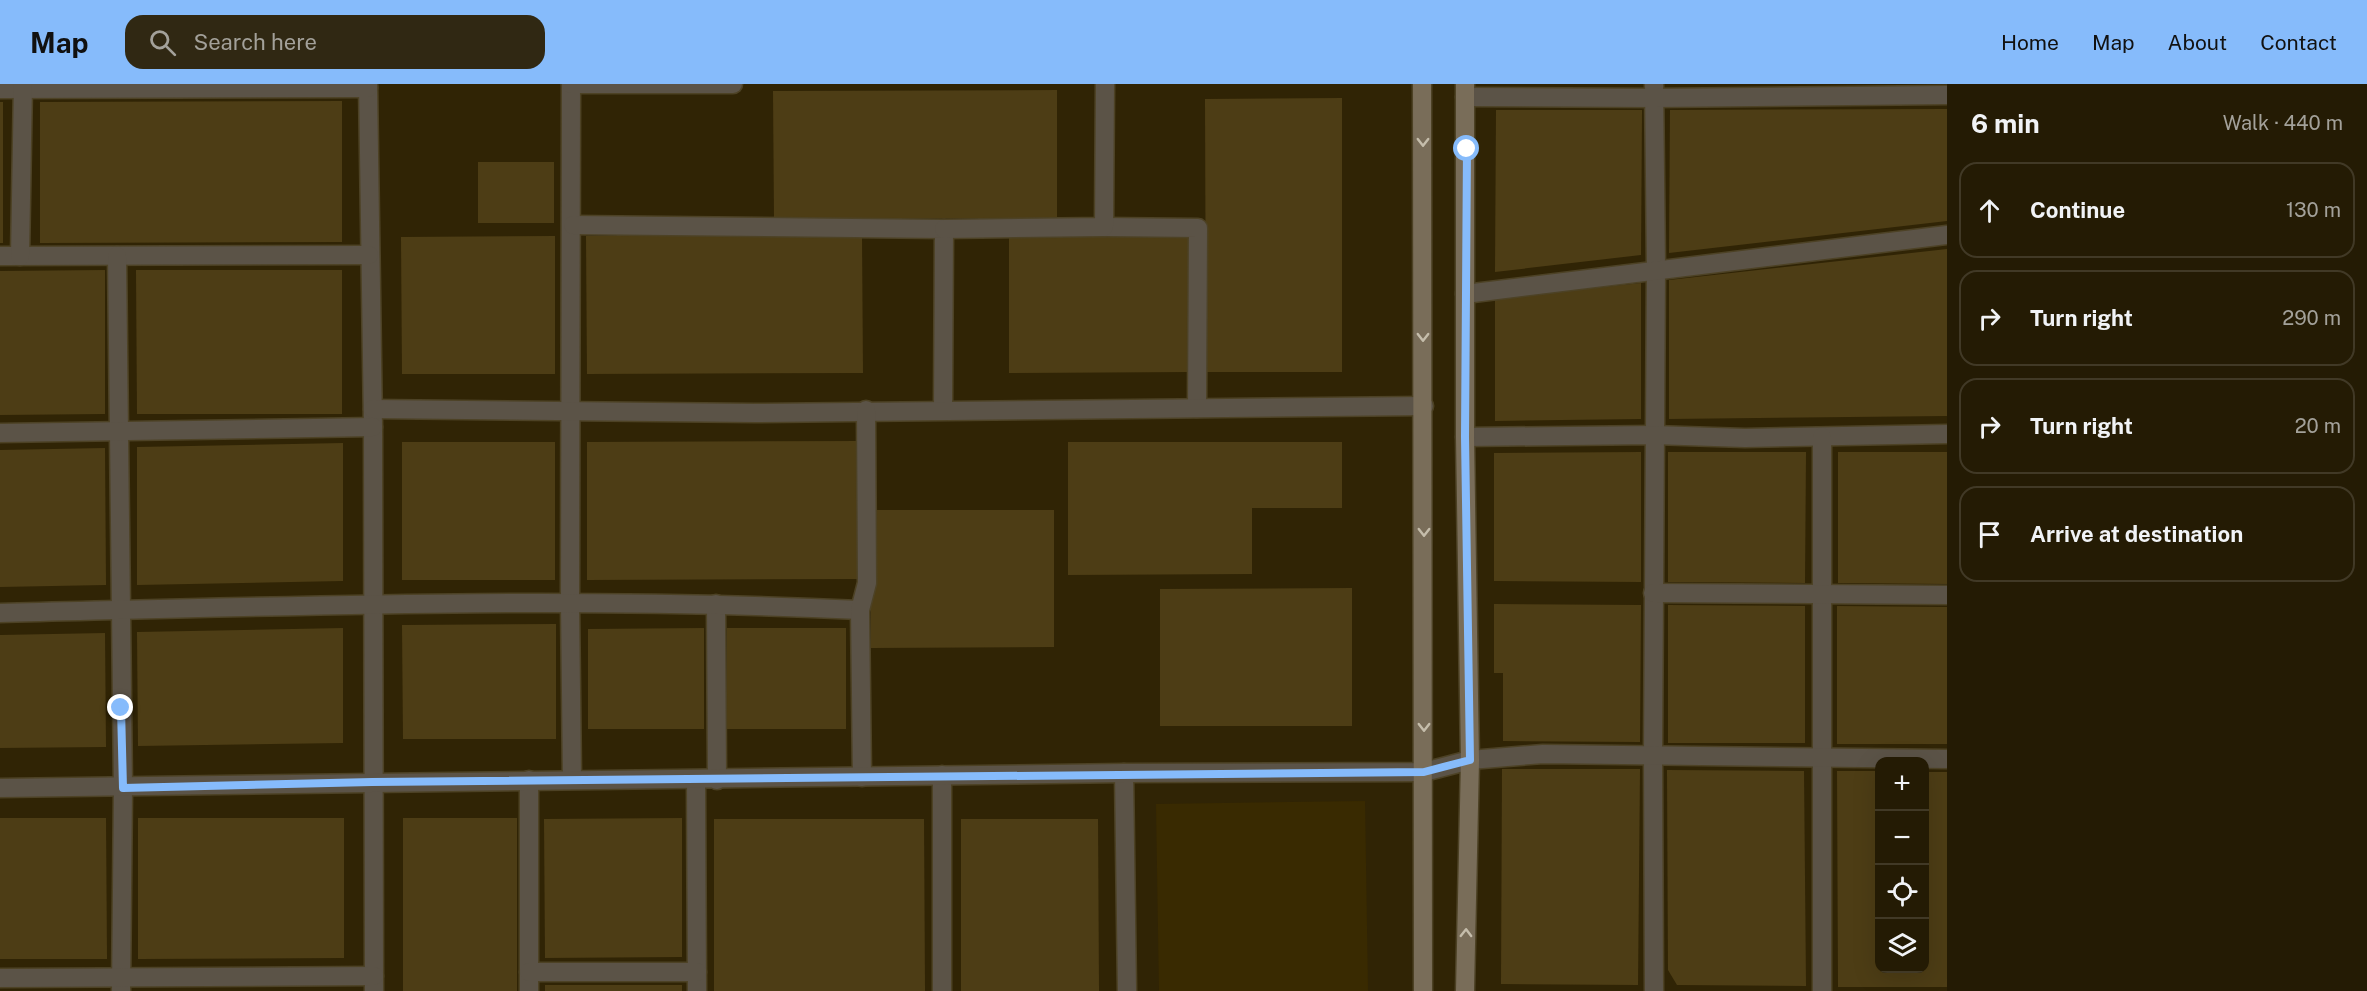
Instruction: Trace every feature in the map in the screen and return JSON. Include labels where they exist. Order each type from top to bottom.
[{"type":"street","points":[[572,779],[571,84],[732,84]]},
{"type":"street","points":[[1104,227],[1105,84]]},
{"type":"street","points":[[1422,84],[1423,991]]},
{"type":"street","points":[[20,256],[23,86]]},
{"type":"street","points":[[0,88],[23,86],[368,86],[373,418],[374,983],[121,985],[0,978]]},
{"type":"street","points":[[1466,991],[1470,760],[1465,437],[1465,90],[1947,95]]},
{"type":"street","points":[[1654,91],[1656,268],[1653,593],[1654,991]]},
{"type":"street","points":[[573,225],[944,229],[1198,228],[1197,408]]},
{"type":"street","points":[[943,409],[944,229]]},
{"type":"street","points":[[1465,294],[1656,268],[1947,235]]},
{"type":"street","points":[[0,256],[369,255]]},
{"type":"street","points":[[117,256],[123,788],[121,985]]},
{"type":"street","points":[[0,433],[118,432],[571,410],[754,413],[943,409],[1424,406]]},
{"type":"street","points":[[862,777],[860,610],[867,583],[866,410]]},
{"type":"street","points":[[1465,437],[1654,435],[1745,438],[1947,434]]},
{"type":"street","points":[[1822,436],[1820,593],[1822,991]]},
{"type":"street","points":[[1653,593],[1947,595]]},
{"type":"street","points":[[0,613],[372,605],[570,604],[716,604],[860,610]]},
{"type":"street","points":[[716,604],[717,780]]},
{"type":"street","points":[[0,788],[123,788],[572,779],[717,780],[1124,773],[1424,772],[1470,760],[1543,754],[1947,759]]},
{"type":"street","points":[[1124,773],[1127,991]]},
{"type":"street","points":[[942,776],[942,991]]},
{"type":"street","points":[[529,780],[529,991]]},
{"type":"street","points":[[696,780],[697,991]]},
{"type":"street","points":[[529,972],[697,972]]},
{"type":"shaded area","points":[[1365,801],[1368,991],[1159,991],[1156,804]]},
{"type":"building","points":[[1057,90],[1057,218],[774,219],[773,91]]},
{"type":"building","points":[[1342,98],[1342,372],[1206,372],[1205,99]]},
{"type":"building","points":[[342,101],[342,242],[40,243],[40,102]]},
{"type":"building","points":[[0,102],[3,102],[3,243],[0,243]]},
{"type":"building","points":[[1947,109],[1947,221],[1669,253],[1670,110]]},
{"type":"building","points":[[1496,110],[1642,110],[1641,255],[1495,272]]},
{"type":"building","points":[[478,162],[554,162],[554,223],[478,223]]},
{"type":"building","points":[[1009,235],[1192,235],[1192,372],[1009,373]]},
{"type":"building","points":[[555,236],[555,374],[402,374],[401,237]]},
{"type":"building","points":[[586,236],[862,236],[863,373],[587,374]]},
{"type":"building","points":[[1947,249],[1947,416],[1669,419],[1669,280]]},
{"type":"building","points":[[105,270],[105,414],[0,415],[0,271]]},
{"type":"building","points":[[136,270],[342,270],[342,414],[137,414]]},
{"type":"building","points":[[1641,283],[1641,419],[1495,421],[1495,299]]},
{"type":"building","points":[[862,441],[863,579],[587,580],[587,442]]},
{"type":"building","points":[[402,442],[555,442],[555,580],[402,580]]},
{"type":"building","points":[[1068,442],[1342,442],[1342,508],[1252,508],[1252,574],[1068,575]]},
{"type":"building","points":[[343,443],[343,581],[137,585],[137,447]]},
{"type":"building","points":[[105,448],[106,585],[0,587],[0,450]]},
{"type":"building","points":[[1641,452],[1641,582],[1494,581],[1494,453]]},
{"type":"building","points":[[1668,452],[1806,452],[1805,583],[1668,582]]},
{"type":"building","points":[[1838,452],[1947,452],[1947,584],[1838,583]]},
{"type":"building","points":[[871,510],[1054,510],[1054,647],[871,648]]},
{"type":"building","points":[[1352,588],[1352,726],[1160,726],[1160,589]]},
{"type":"building","points":[[1494,604],[1641,605],[1640,742],[1503,741],[1503,673],[1494,673]]},
{"type":"building","points":[[1668,605],[1805,606],[1805,743],[1668,743]]},
{"type":"building","points":[[1837,606],[1947,607],[1947,744],[1837,744]]},
{"type":"building","points":[[556,624],[556,739],[403,739],[402,625]]},
{"type":"building","points":[[343,628],[343,743],[138,746],[137,632]]},
{"type":"building","points":[[704,628],[704,729],[588,729],[588,629]]},
{"type":"building","points":[[727,628],[846,628],[846,729],[727,729]]},
{"type":"building","points":[[105,633],[106,747],[0,748],[0,635]]},
{"type":"building","points":[[1502,769],[1640,769],[1638,985],[1501,984]]},
{"type":"building","points":[[1667,770],[1804,771],[1806,986],[1677,985],[1668,970]]},
{"type":"building","points":[[1837,771],[1875,771],[1875,973],[1929,973],[1929,772],[1947,772],[1947,987],[1838,987]]},
{"type":"building","points":[[0,818],[106,818],[107,959],[0,959]]},
{"type":"building","points":[[138,818],[344,818],[344,958],[138,959]]},
{"type":"building","points":[[403,818],[517,818],[517,991],[403,991]]},
{"type":"building","points":[[682,818],[682,957],[545,958],[544,819]]},
{"type":"building","points":[[714,819],[924,819],[925,991],[714,991]]},
{"type":"building","points":[[961,819],[1098,819],[1099,991],[961,991]]},
{"type":"building","points":[[545,985],[682,985],[682,991],[545,991]]},
{"type":"route","points":[[121,708],[123,788],[572,779],[717,780],[1124,773],[1424,772],[1470,760],[1465,437],[1467,149]]}]
